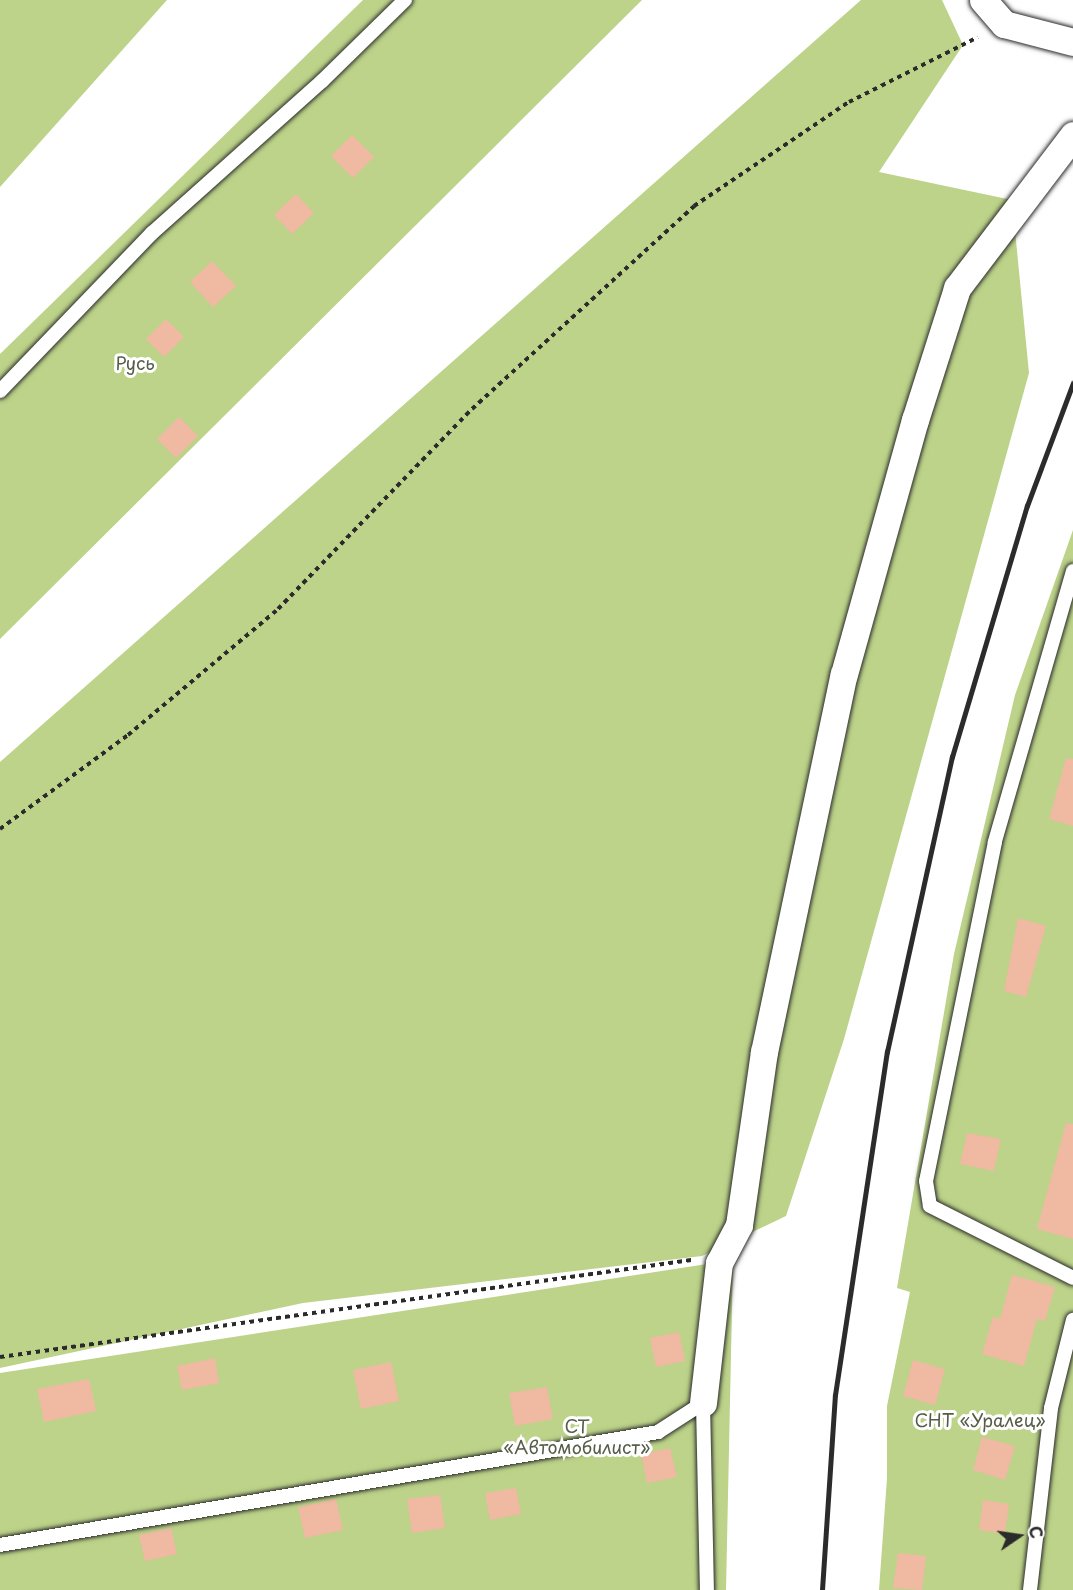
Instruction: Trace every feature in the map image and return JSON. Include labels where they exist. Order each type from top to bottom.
[{"type":"street","points":[[983,0],[1004,24],[1073,42]]},
{"type":"street","points":[[703,1403],[719,1263],[739,1226],[764,1052],[844,674],[934,356],[957,288],[1073,135]]},
{"type":"lane","points":[[0,391],[152,233],[405,0]]},
{"type":"lane","points":[[1073,571],[994,842],[926,1181],[930,1206],[1073,1278]]},
{"type":"lane","points":[[1030,1590],[1051,1408],[1073,1320]]},
{"type":"lane","points":[[0,1545],[658,1432],[703,1403]]},
{"type":"lane","points":[[703,1403],[707,1590]]},
{"type":"path","points":[[0,828],[128,735],[278,609],[472,409],[694,206],[849,102],[1004,24]]},
{"type":"path","points":[[0,1357],[723,1256]]},
{"type":"green space","points":[[0,0],[167,0],[0,187]]},
{"type":"green space","name":"Русь","points":[[363,0],[642,0],[0,639],[0,354]]},
{"type":"green space","points":[[861,0],[942,0],[963,45],[879,172],[1012,200],[1029,373],[844,1039],[786,1216],[702,1256],[303,1303],[0,1368],[0,762]]},
{"type":"green space","name":"СНТ «Уралец»","points":[[1073,530],[1073,1590],[879,1590],[887,1478],[887,1406],[910,1292],[897,1288],[954,954],[1015,695]]},
{"type":"green space","name":"СТ «Автомобилист»","points":[[733,1260],[726,1590],[0,1590],[0,1373]]},
{"type":"building","points":[[352,135],[374,157],[353,178],[331,156]]},
{"type":"building","points":[[296,194],[314,213],[292,234],[274,215]]},
{"type":"building","points":[[212,261],[236,286],[213,307],[190,282]]},
{"type":"building","points":[[166,319],[184,337],[164,357],[146,339]]},
{"type":"building","points":[[179,417],[198,436],[176,458],[157,439]]},
{"type":"building","points":[[1066,758],[1073,759],[1073,826],[1049,819]]},
{"type":"building","points":[[1018,918],[1046,926],[1026,997],[1004,991]]},
{"type":"building","points":[[1066,1123],[1073,1124],[1073,1239],[1037,1229]]},
{"type":"building","points":[[967,1133],[1001,1139],[994,1171],[960,1164]]},
{"type":"building","points":[[1012,1275],[1055,1287],[1045,1321],[1037,1319],[1024,1366],[982,1354],[993,1317],[1000,1319]]},
{"type":"building","points":[[679,1332],[685,1361],[656,1367],[650,1338]]},
{"type":"building","points":[[215,1358],[219,1383],[182,1390],[177,1366]]},
{"type":"building","points":[[913,1360],[945,1369],[935,1405],[903,1396]]},
{"type":"building","points":[[391,1362],[399,1401],[361,1409],[353,1370]]},
{"type":"building","points":[[89,1379],[96,1411],[44,1422],[37,1389]]},
{"type":"building","points":[[547,1387],[553,1419],[515,1426],[509,1393]]},
{"type":"building","points":[[982,1437],[1015,1446],[1005,1480],[973,1470]]},
{"type":"building","points":[[670,1448],[677,1477],[647,1483],[641,1454]]},
{"type":"building","points":[[516,1488],[521,1514],[490,1520],[485,1493]]},
{"type":"building","points":[[440,1495],[445,1528],[412,1533],[407,1499]]},
{"type":"building","points":[[336,1499],[343,1530],[305,1538],[298,1507]]},
{"type":"building","points":[[983,1500],[1009,1504],[1005,1534],[979,1530]]},
{"type":"building","points":[[171,1528],[177,1554],[145,1561],[139,1535]]},
{"type":"building","points":[[898,1553],[926,1556],[922,1590],[893,1588]]},
{"type":"railway","points":[[822,1590],[835,1395],[887,1052],[952,757],[1027,506],[1073,383]]}]
